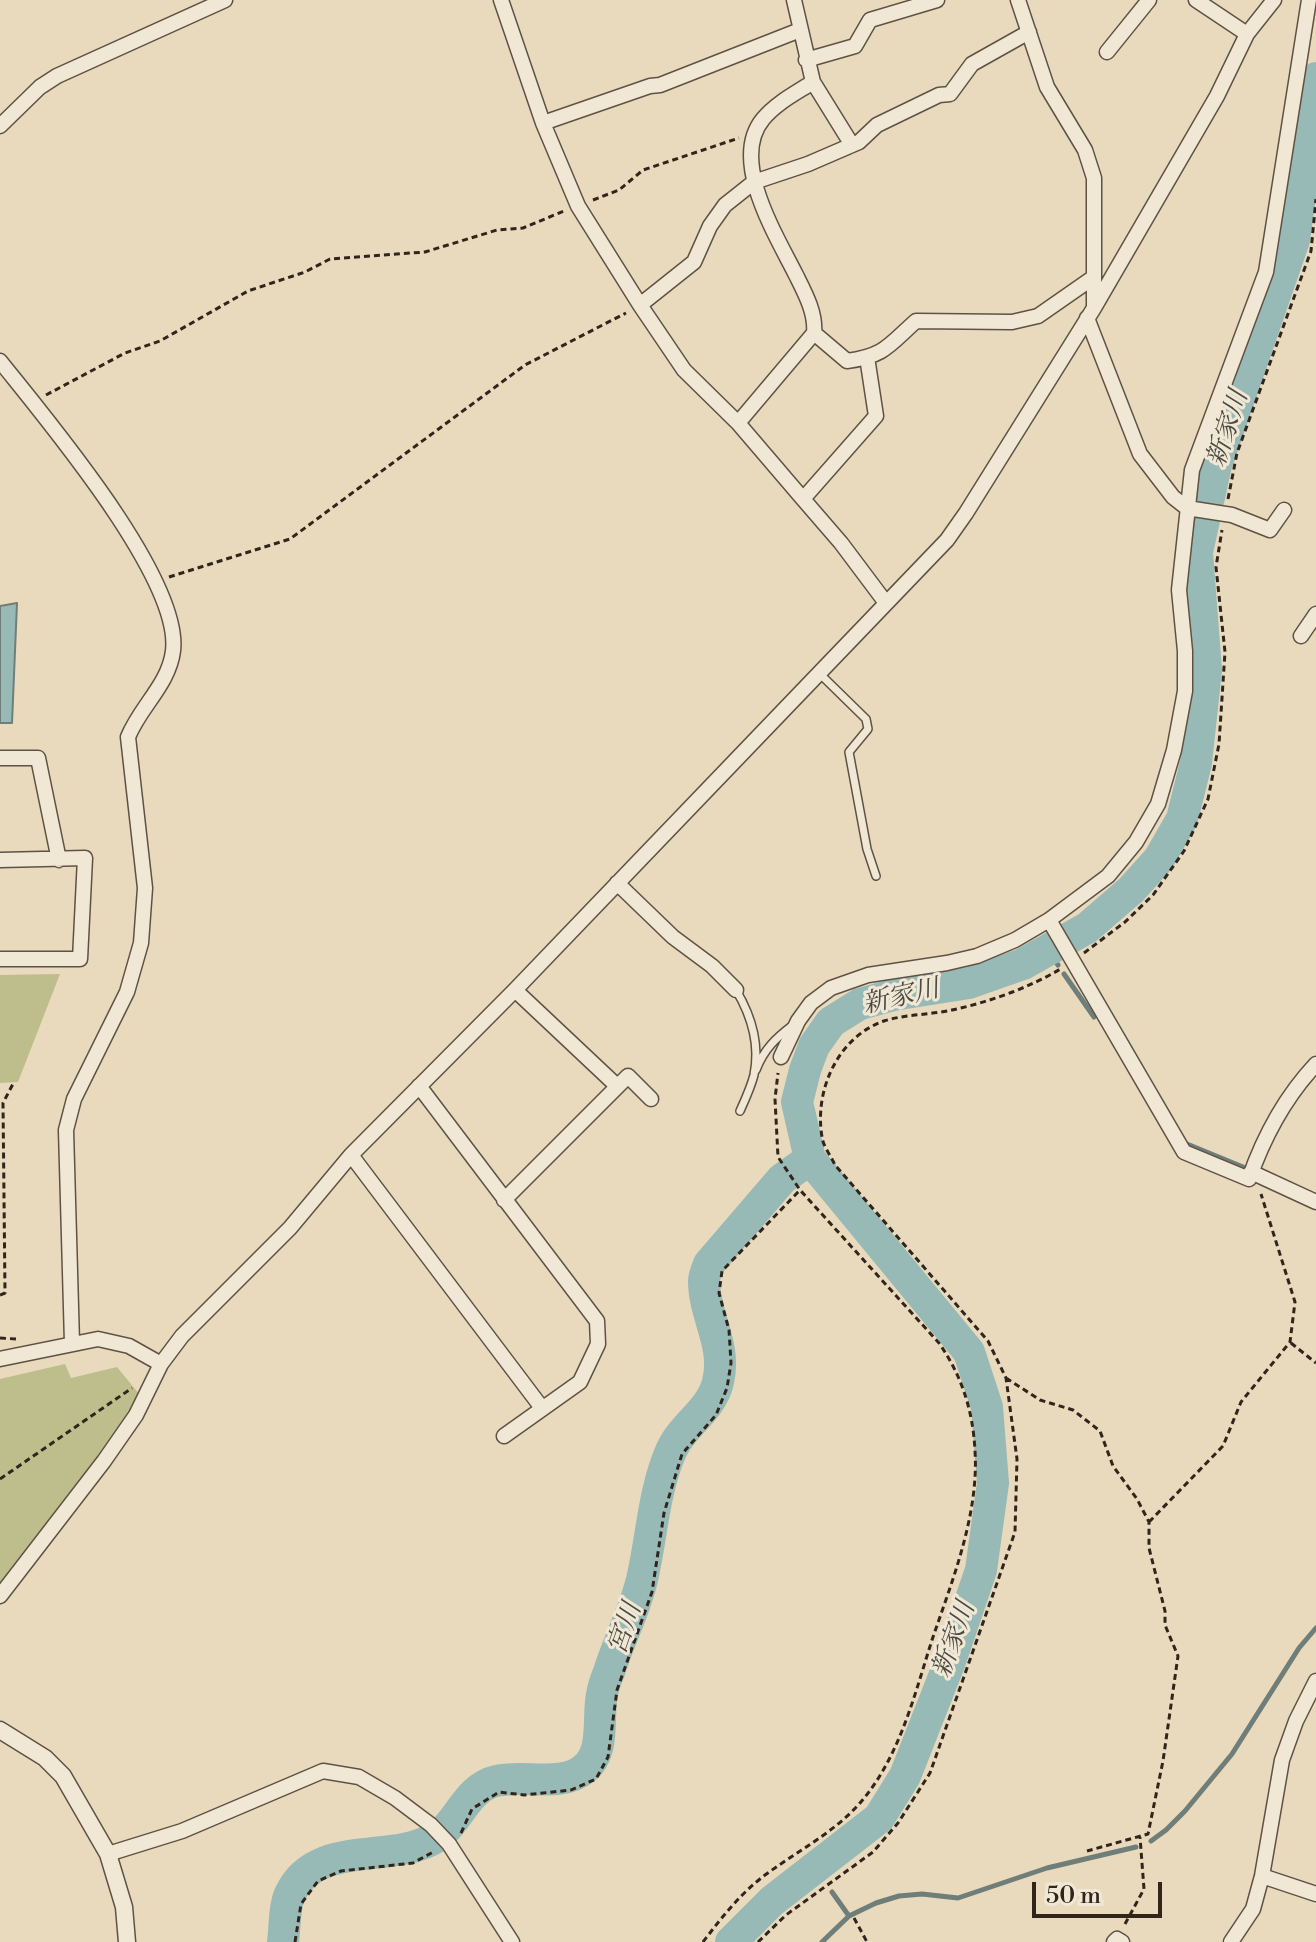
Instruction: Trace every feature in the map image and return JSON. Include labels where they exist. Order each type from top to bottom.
[{"type":"street","points":[[0,126],[40,87],[57,76],[225,0]]},
{"type":"street","points":[[501,0],[543,123],[578,206],[640,305],[684,370],[738,423],[886,603]]},
{"type":"street","points":[[794,0],[813,82],[852,145]]},
{"type":"street","points":[[806,60],[855,46],[870,20],[937,0]]},
{"type":"street","points":[[1018,0],[1047,87],[1085,150],[1094,178],[1094,277],[1090,313],[1140,454],[1173,497],[1187,508],[1229,514],[1270,530],[1284,510]]},
{"type":"street","points":[[1107,52],[1149,0]]},
{"type":"street","points":[[1196,0],[1247,34]]},
{"type":"street","points":[[0,1596],[104,1461],[136,1415],[161,1364],[182,1336],[290,1228],[351,1155],[515,990],[947,540],[1090,313],[1217,96],[1247,34],[1274,0]]},
{"type":"street","points":[[781,1057],[798,1021],[811,1003],[831,988],[868,975],[977,956],[1015,940],[1049,920],[1108,876],[1136,842],[1158,804],[1174,750],[1185,691],[1179,590],[1192,470],[1266,272],[1309,0]]},
{"type":"street","points":[[543,123],[660,85],[800,30]]},
{"type":"street","points":[[640,305],[694,262],[710,226],[725,205],[754,182],[808,164],[859,142],[877,125],[939,95],[950,94],[972,64],[1029,32]]},
{"type":"street","points":[[738,423],[814,333],[808,298],[768,220],[754,182],[754,133],[779,104],[813,82]]},
{"type":"street","points":[[814,333],[847,361],[867,357],[886,350],[916,321],[1012,322],[1038,316],[1094,277]]},
{"type":"street","points":[[803,499],[876,416],[867,357]]},
{"type":"street","points":[[0,361],[114,512],[155,582],[173,630],[173,652],[167,673],[133,724],[128,737],[145,888],[141,943],[127,992],[74,1099],[66,1130],[72,1343]]},
{"type":"street","points":[[1301,636],[1316,614]]},
{"type":"street","points":[[0,758],[38,758],[59,860]]},
{"type":"street","points":[[0,860],[85,858],[80,959],[0,959]]},
{"type":"street","points":[[617,883],[673,937],[712,966],[736,990]]},
{"type":"street","points":[[1049,920],[1184,1152],[1316,1202]]},
{"type":"street","points":[[515,990],[617,1086]]},
{"type":"street","points":[[1250,1175],[1264,1140],[1294,1087],[1316,1064]]},
{"type":"street","points":[[504,1200],[628,1076],[651,1099]]},
{"type":"street","points":[[419,1086],[597,1321],[598,1344],[580,1382],[504,1436]]},
{"type":"street","points":[[351,1155],[542,1408]]},
{"type":"street","points":[[0,1359],[98,1339],[129,1346],[161,1364]]},
{"type":"street","points":[[1231,1942],[1253,1909],[1262,1876],[1282,1760],[1296,1721],[1316,1681]]},
{"type":"street","points":[[0,1730],[45,1758],[63,1776],[108,1854],[124,1907],[127,1942]]},
{"type":"street","points":[[108,1854],[182,1831],[323,1771],[359,1777],[395,1798],[431,1825],[449,1844],[512,1942]]},
{"type":"street","points":[[1262,1876],[1316,1894]]},
{"type":"lane","points":[[818,673],[866,719],[868,729],[849,752],[867,849],[876,876]]},
{"type":"lane","points":[[736,990],[748,1011],[754,1034],[754,1075]]},
{"type":"lane","points":[[740,1111],[761,1056],[775,1039],[798,1021]]},
{"type":"path","points":[[32,402],[125,353],[160,341],[248,291],[305,272],[330,259],[425,252],[497,230],[523,228],[619,190],[643,170],[754,133]]},
{"type":"path","points":[[1229,514],[1237,453],[1311,251],[1316,199]]},
{"type":"path","points":[[155,582],[290,539],[525,365],[640,305]]},
{"type":"path","points":[[758,1942],[786,1915],[873,1852],[898,1823],[930,1773],[1015,1532],[1017,1459],[1006,1378],[988,1341],[835,1165],[822,1139],[822,1099],[834,1062],[861,1034],[884,1021],[952,1010],[1006,993],[1073,962]]},
{"type":"path","points":[[703,1942],[729,1907],[762,1877],[842,1821],[866,1796],[884,1768],[904,1727],[942,1610],[974,1494],[976,1454],[973,1422],[956,1368],[939,1343],[800,1190],[778,1157],[775,1099],[781,1057]]},
{"type":"path","points":[[0,1295],[5,1293],[3,1103],[14,1082]]},
{"type":"path","points":[[1149,1522],[1223,1446],[1241,1402],[1290,1342],[1295,1302],[1260,1190],[1250,1175]]},
{"type":"path","points":[[295,1942],[301,1904],[318,1881],[341,1871],[413,1863],[459,1836],[472,1809],[499,1792],[524,1795],[571,1790],[596,1779],[608,1757],[617,1690],[652,1592],[664,1513],[682,1454],[716,1415],[727,1388],[730,1352],[729,1330],[719,1293],[722,1271],[800,1190]]},
{"type":"path","points":[[1290,1342],[1316,1363]]},
{"type":"path","points":[[1006,1378],[1040,1400],[1073,1410],[1100,1431],[1113,1466],[1149,1522],[1149,1548],[1165,1611],[1165,1625],[1178,1656],[1163,1761],[1148,1834],[1087,1851]]},
{"type":"path","points":[[0,1479],[133,1387]]},
{"type":"path","points":[[1117,1941],[1144,1889],[1140,1837]]},
{"type":"path","points":[[854,1918],[867,1942]]},
{"type":"shaded area","points":[[60,974],[18,1082],[0,1083],[0,975]]},
{"type":"shaded area","points":[[65,1364],[71,1378],[117,1367],[140,1395],[80,1481],[0,1583],[0,1379]]},
{"type":"water","points":[[17,603],[12,723],[0,723],[0,606]]},
{"type":"waterway","name":"新家川","points":[[731,1942],[772,1901],[879,1818],[905,1776],[949,1664],[981,1570],[993,1483],[987,1407],[969,1352],[810,1159],[797,1102],[805,1070],[814,1046],[831,1022],[860,1004],[893,995],[969,983],[1023,964],[1087,928],[1131,890],[1159,859],[1182,819],[1196,763],[1206,670],[1197,552],[1216,465],[1294,240],[1316,78]]},
{"type":"waterway","points":[[1048,951],[1058,965]]},
{"type":"waterway","points":[[1064,974],[1094,1017]]},
{"type":"waterway","points":[[1187,1144],[1243,1167]]},
{"type":"waterway","name":"宮川","points":[[283,1942],[290,1894],[301,1877],[316,1866],[353,1855],[413,1847],[440,1834],[485,1785],[507,1779],[564,1778],[575,1775],[591,1762],[598,1744],[603,1689],[640,1588],[665,1466],[676,1442],[703,1410],[718,1382],[720,1356],[704,1281],[709,1264],[782,1179],[810,1159]]},
{"type":"waterway","points":[[1151,1841],[1185,1811],[1232,1754],[1299,1648],[1316,1628]]},
{"type":"waterway","points":[[822,1942],[849,1916],[899,1896],[922,1894],[958,1898],[1047,1868],[1136,1847]]},
{"type":"waterway","points":[[815,1867],[823,1878]]},
{"type":"waterway","points":[[832,1892],[849,1916]]}]
